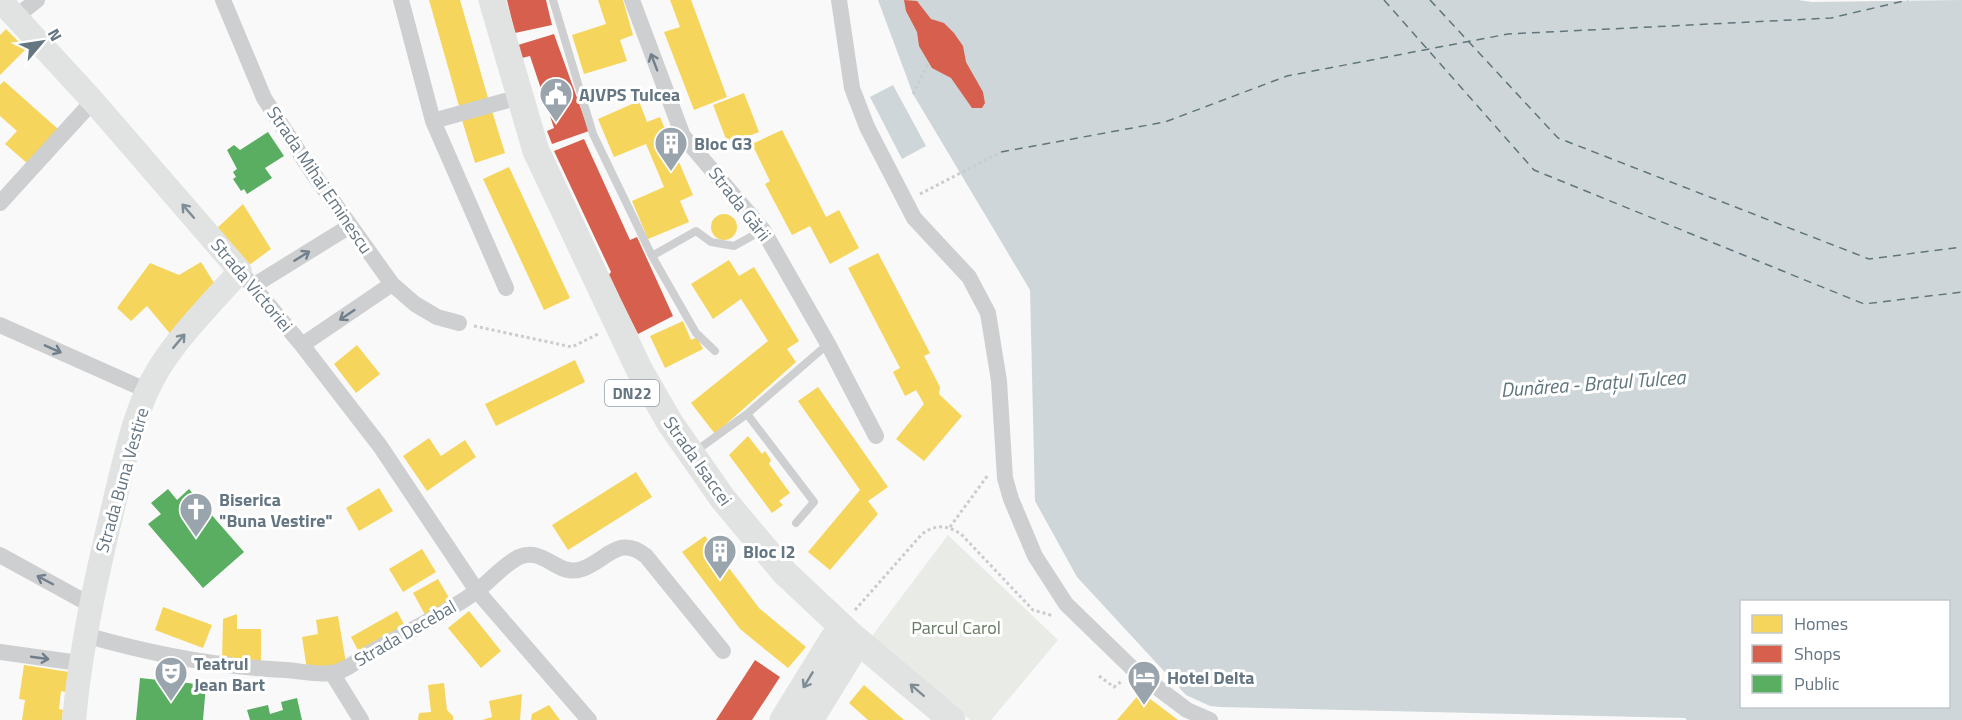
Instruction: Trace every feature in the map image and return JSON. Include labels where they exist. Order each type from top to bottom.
[{"type":"main road","name":"Strada Isaccei","points":[[477,0],[522,157],[624,380],[657,435],[710,509],[775,587],[844,639],[882,660],[952,720]]},
{"type":"main road","name":"Strada Isaccei","points":[[492,0],[514,82],[541,161],[639,369],[690,454],[723,499],[785,573],[844,639],[925,720]]},
{"type":"main road","points":[[783,720],[844,639]]},
{"type":"main road","points":[[810,720],[844,639]]},
{"type":"street","points":[[8,8],[37,0]]},
{"type":"street","name":"Strada Mihai Eminescu","points":[[223,0],[264,99],[392,284],[430,312],[459,323]]},
{"type":"street","points":[[400,0],[433,121],[507,288]]},
{"type":"street","name":"Strada Gării","points":[[632,0],[683,136],[763,230],[828,344],[876,436]]},
{"type":"street","points":[[839,0],[857,105],[914,218],[969,277],[981,297],[993,338],[999,381],[1002,454],[1011,499],[1035,556],[1066,604],[1134,670],[1187,710],[1210,720]]},
{"type":"street","name":"Strada Victoriei","points":[[8,8],[93,101],[302,345],[380,446],[477,591],[589,720]]},
{"type":"street","points":[[0,203],[93,101]]},
{"type":"street","points":[[433,121],[505,101]]},
{"type":"street","name":"Strada Buna Vestire","points":[[74,720],[79,663],[89,604],[126,457],[148,391],[158,370],[175,346],[247,279],[350,226]]},
{"type":"street","points":[[302,345],[392,284]]},
{"type":"street","points":[[0,325],[148,391]]},
{"type":"street","name":"Strada Decebal","points":[[332,673],[477,591],[507,565],[525,555],[542,556],[562,570],[570,571],[581,569],[625,546],[636,547],[646,556],[723,651]]},
{"type":"street","points":[[0,555],[89,604]]},
{"type":"street","points":[[85,635],[177,658],[267,669],[332,673],[361,720]]},
{"type":"street","points":[[0,652],[79,663]]},
{"type":"lane","points":[[554,0],[593,134],[652,256],[696,333],[715,351]]},
{"type":"lane","points":[[652,256],[696,231],[711,242],[734,246],[763,230]]},
{"type":"lane","points":[[690,454],[747,414],[828,344]]},
{"type":"lane","points":[[747,414],[814,502],[796,523]]},
{"type":"path","points":[[913,94],[929,62]]},
{"type":"path","points":[[905,202],[1001,152]]},
{"type":"path","points":[[459,323],[572,347],[601,332]]},
{"type":"path","points":[[950,527],[980,486]]},
{"type":"path","points":[[844,639],[922,534],[930,528],[950,527],[961,534],[1033,610],[1085,623]]},
{"type":"path","points":[[1099,676],[1114,687],[1134,670]]},
{"type":"green space","name":"Parcul Carol","points":[[948,535],[1058,640],[991,720],[970,720],[872,636]]},
{"type":"water","name":"Dunărea - Brațul Tulcea","points":[[878,0],[1798,0],[1812,2],[1962,0],[1962,720],[1687,720],[1685,718],[1221,707],[1210,706],[1186,695],[1077,577],[1035,501],[1030,290],[913,94]]},
{"type":"water","points":[[893,85],[926,146],[902,159],[870,97]]},
{"type":"building: Homes","points":[[429,0],[460,0],[488,98],[459,106]]},
{"type":"building: Homes","points":[[598,0],[623,0],[633,35],[620,40],[627,61],[584,74],[572,35],[606,24]]},
{"type":"building: Homes","points":[[670,0],[691,0],[727,97],[694,110],[664,32],[680,27]]},
{"type":"building: Homes","points":[[6,29],[26,49],[0,75],[0,35]]},
{"type":"building: Homes","points":[[4,81],[58,129],[27,163],[5,144],[17,131],[0,116],[0,85]]},
{"type":"building: Homes","points":[[744,93],[759,132],[728,144],[713,105]]},
{"type":"building: Homes","name":"Bloc G3","points":[[639,101],[647,122],[660,117],[693,195],[680,201],[689,222],[648,239],[632,201],[664,187],[646,144],[614,157],[598,119]]},
{"type":"building: Homes","points":[[492,111],[505,153],[475,163],[462,120]]},
{"type":"building: Homes","points":[[782,130],[826,217],[839,210],[859,248],[830,264],[810,226],[792,235],[765,184],[770,181],[752,144]]},
{"type":"building: Homes","points":[[509,167],[570,298],[544,310],[483,179]]},
{"type":"building: Homes","points":[[243,204],[271,249],[245,268],[216,229]]},
{"type":"building: Homes","points":[[724,214],[733,218],[737,227],[733,236],[724,240],[715,236],[711,227],[715,218]]},
{"type":"building: Homes","points":[[878,253],[930,353],[924,356],[940,387],[939,394],[962,416],[924,461],[896,439],[924,404],[916,390],[905,396],[893,372],[900,368],[848,268]]},
{"type":"building: Homes","points":[[729,260],[739,276],[754,267],[799,341],[787,349],[796,362],[715,434],[691,403],[768,341],[741,299],[713,319],[691,284]]},
{"type":"building: Homes","points":[[201,262],[216,286],[172,336],[147,306],[131,321],[117,308],[150,263],[179,275]]},
{"type":"building: Homes","points":[[683,321],[691,340],[697,337],[703,349],[665,368],[650,336]]},
{"type":"building: Homes","points":[[357,345],[380,374],[356,393],[334,364]]},
{"type":"building: Homes","points":[[575,360],[585,382],[496,426],[485,404]]},
{"type":"building: Homes","points":[[818,387],[888,487],[868,501],[878,514],[830,570],[808,552],[860,490],[798,401]]},
{"type":"building: Homes","points":[[748,436],[762,454],[765,451],[771,460],[769,464],[790,493],[779,501],[783,505],[772,513],[729,455]]},
{"type":"building: Homes","points":[[429,438],[441,456],[465,440],[476,457],[427,491],[403,456]]},
{"type":"building: Homes","points":[[636,472],[652,497],[568,550],[552,525]]},
{"type":"building: Homes","points":[[379,488],[393,511],[359,531],[346,508]]},
{"type":"building: Homes","name":"Bloc I2","points":[[705,536],[759,608],[806,647],[788,668],[740,629],[682,552]]},
{"type":"building: Homes","points":[[422,549],[436,572],[403,592],[389,569]]},
{"type":"building: Homes","points":[[438,579],[452,603],[427,618],[413,593]]},
{"type":"building: Homes","points":[[163,607],[212,625],[203,648],[155,630]]},
{"type":"building: Homes","points":[[397,611],[406,628],[360,654],[351,637]]},
{"type":"building: Homes","points":[[469,611],[501,651],[481,668],[448,628]]},
{"type":"building: Homes","points":[[237,614],[237,629],[261,629],[261,663],[222,662],[223,619]]},
{"type":"building: Homes","points":[[338,616],[346,663],[307,670],[302,637],[318,634],[316,620]]},
{"type":"building: Homes","points":[[24,665],[69,672],[66,692],[61,691],[59,709],[63,710],[62,720],[22,720],[25,700],[19,699]]},
{"type":"building: Homes","points":[[444,683],[447,710],[453,716],[453,720],[418,720],[419,713],[431,712],[428,685]]},
{"type":"building: Homes","points":[[864,685],[904,720],[868,720],[849,703]]},
{"type":"building: Homes","name":"Hotel Delta","points":[[1141,692],[1178,720],[1117,720]]},
{"type":"building: Homes","points":[[522,694],[520,720],[482,720],[492,717],[489,701]]},
{"type":"building: Homes","points":[[549,705],[560,720],[531,720],[532,714]]},
{"type":"building: Shops","points":[[507,0],[546,0],[552,25],[515,33]]},
{"type":"building: Shops","points":[[904,0],[917,1],[931,19],[944,23],[954,33],[963,46],[966,62],[983,92],[985,103],[982,108],[972,108],[951,78],[932,68],[919,46],[917,32],[906,11]]},
{"type":"building: Shops","points":[[554,34],[589,131],[552,144],[547,131],[554,128],[530,56],[522,58],[518,45]]},
{"type":"building: Shops","points":[[584,139],[630,240],[637,237],[673,316],[638,334],[622,302],[617,304],[605,280],[611,272],[554,151]]},
{"type":"building: Shops","points":[[755,660],[780,677],[752,720],[716,720]]},
{"type":"building: Public","points":[[268,132],[284,156],[265,168],[272,178],[247,194],[244,189],[241,191],[233,179],[236,177],[233,172],[237,169],[227,150],[234,145],[240,150]]},
{"type":"building: Public","name":"Biserica \"Buna Vestire\"","points":[[168,489],[177,500],[189,489],[244,552],[203,588],[148,524],[161,514],[151,503]]},
{"type":"building: Public","name":"Teatrul Jean Bart","points":[[140,678],[206,685],[203,720],[136,720]]},
{"type":"building: Public","points":[[297,698],[302,720],[250,720],[247,710],[268,705],[270,714],[283,710],[281,702]]},
{"type":"ferry route","points":[[1384,0],[1534,170],[1864,304],[1962,292]]},
{"type":"ferry route","points":[[1430,0],[1558,138],[1869,259],[1962,247]]},
{"type":"ferry route","points":[[1001,152],[1165,122],[1287,76],[1508,34],[1831,18],[1908,0]]},
{"type":"place","name":"AJVPS Tulcea","points":[[556,123]]},
{"type":"place","name":"Bloc G3","points":[[671,172]]},
{"type":"place","name":"Biserica \"Buna Vestire\"","points":[[196,538]]},
{"type":"place","name":"Bloc I2","points":[[720,580]]},
{"type":"place","name":"Teatrul Jean Bart","points":[[171,702]]},
{"type":"place","name":"Hotel Delta","points":[[1144,706]]}]
